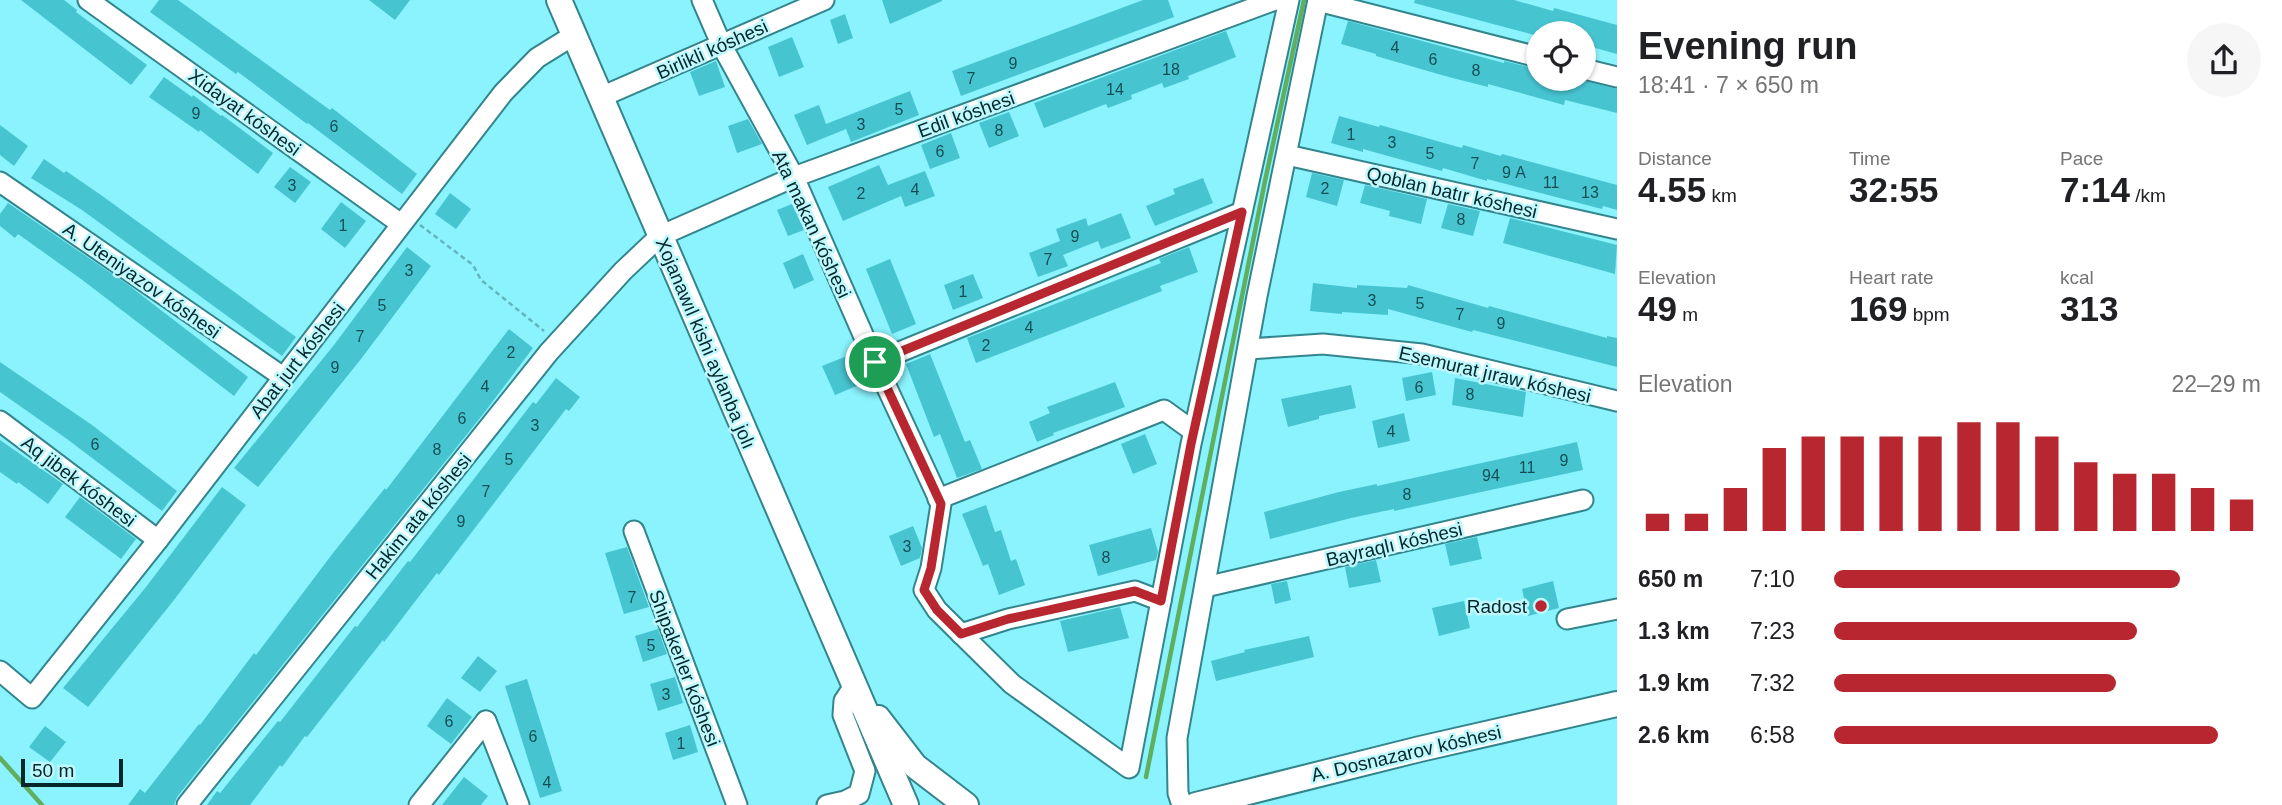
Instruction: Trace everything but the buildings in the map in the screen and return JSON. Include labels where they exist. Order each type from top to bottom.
[{"type":"main road","name":"Xojanawıl kishi aylanba jolı","points":[[559,0],[906,805]]},
{"type":"main road","name":"Xojanawıl kishi aylanba jolı","points":[[854,686],[915,766],[966,805]]},
{"type":"main road","name":"A. Dosnazarov kóshesi","points":[[1196,805],[1420,749],[1617,704]]},
{"type":"street","name":"Xidayat kóshesi","points":[[89,0],[404,220]]},
{"type":"street","name":"Ata makan kóshesi","points":[[702,0],[722,46],[794,177],[941,504],[924,590],[937,610],[1012,684],[1129,768],[1161,601]]},
{"type":"street","name":"Birlikli kóshesi","points":[[600,97],[824,0]]},
{"type":"street","name":"Edil kóshesi","points":[[660,236],[794,177],[1275,0]]},
{"type":"street","points":[[961,634],[1008,619],[1135,591],[1161,601],[1194,431],[1289,0]]},
{"type":"street","points":[[1196,805],[1178,793],[1177,738],[1257,296],[1318,0],[1526,54]]},
{"type":"street","name":"Abat jurt kóshesi","points":[[0,671],[32,698],[159,540],[503,93],[537,58],[574,35]]},
{"type":"street","points":[[1596,72],[1617,77]]},
{"type":"street","name":"Qoblan batır kóshesi","points":[[1287,155],[1617,229]]},
{"type":"street","name":"A. Uteniyazov kóshesi","points":[[0,182],[283,377]]},
{"type":"street","points":[[875,362],[1242,212]]},
{"type":"street","name":"Hakim ata kóshesi","points":[[187,805],[558,342],[623,271],[660,236]]},
{"type":"street","name":"Esemurat jıraw kóshesi","points":[[1248,349],[1323,344],[1422,354],[1617,401]]},
{"type":"street","points":[[938,499],[1164,410],[1194,431]]},
{"type":"street","name":"Aq jibek kóshesi","points":[[0,421],[159,540]]},
{"type":"street","name":"Bayraqlı kóshesi","points":[[1205,587],[1583,500]]},
{"type":"street","name":"Shipakerler kóshesi","points":[[634,531],[737,805]]},
{"type":"street","points":[[1567,619],[1617,609]]},
{"type":"street","points":[[827,805],[845,802],[859,794],[865,771],[844,715],[844,701],[854,686]]},
{"type":"street","points":[[419,805],[486,722],[519,805]]},
{"type":"path","points":[[404,220],[474,265],[481,280],[558,342]]},
{"type":"waterway","points":[[1146,777],[1265,181],[1304,0]]},
{"type":"waterway","points":[[0,758],[42,805]]},
{"type":"place","name":"Radost","points":[[1541,606]]},
{"type":"route","points":[[1242,212],[1191,444],[1161,601],[1135,591],[1008,619],[961,634],[937,610],[924,590],[931,568],[941,504],[875,362],[1242,212]]}]
